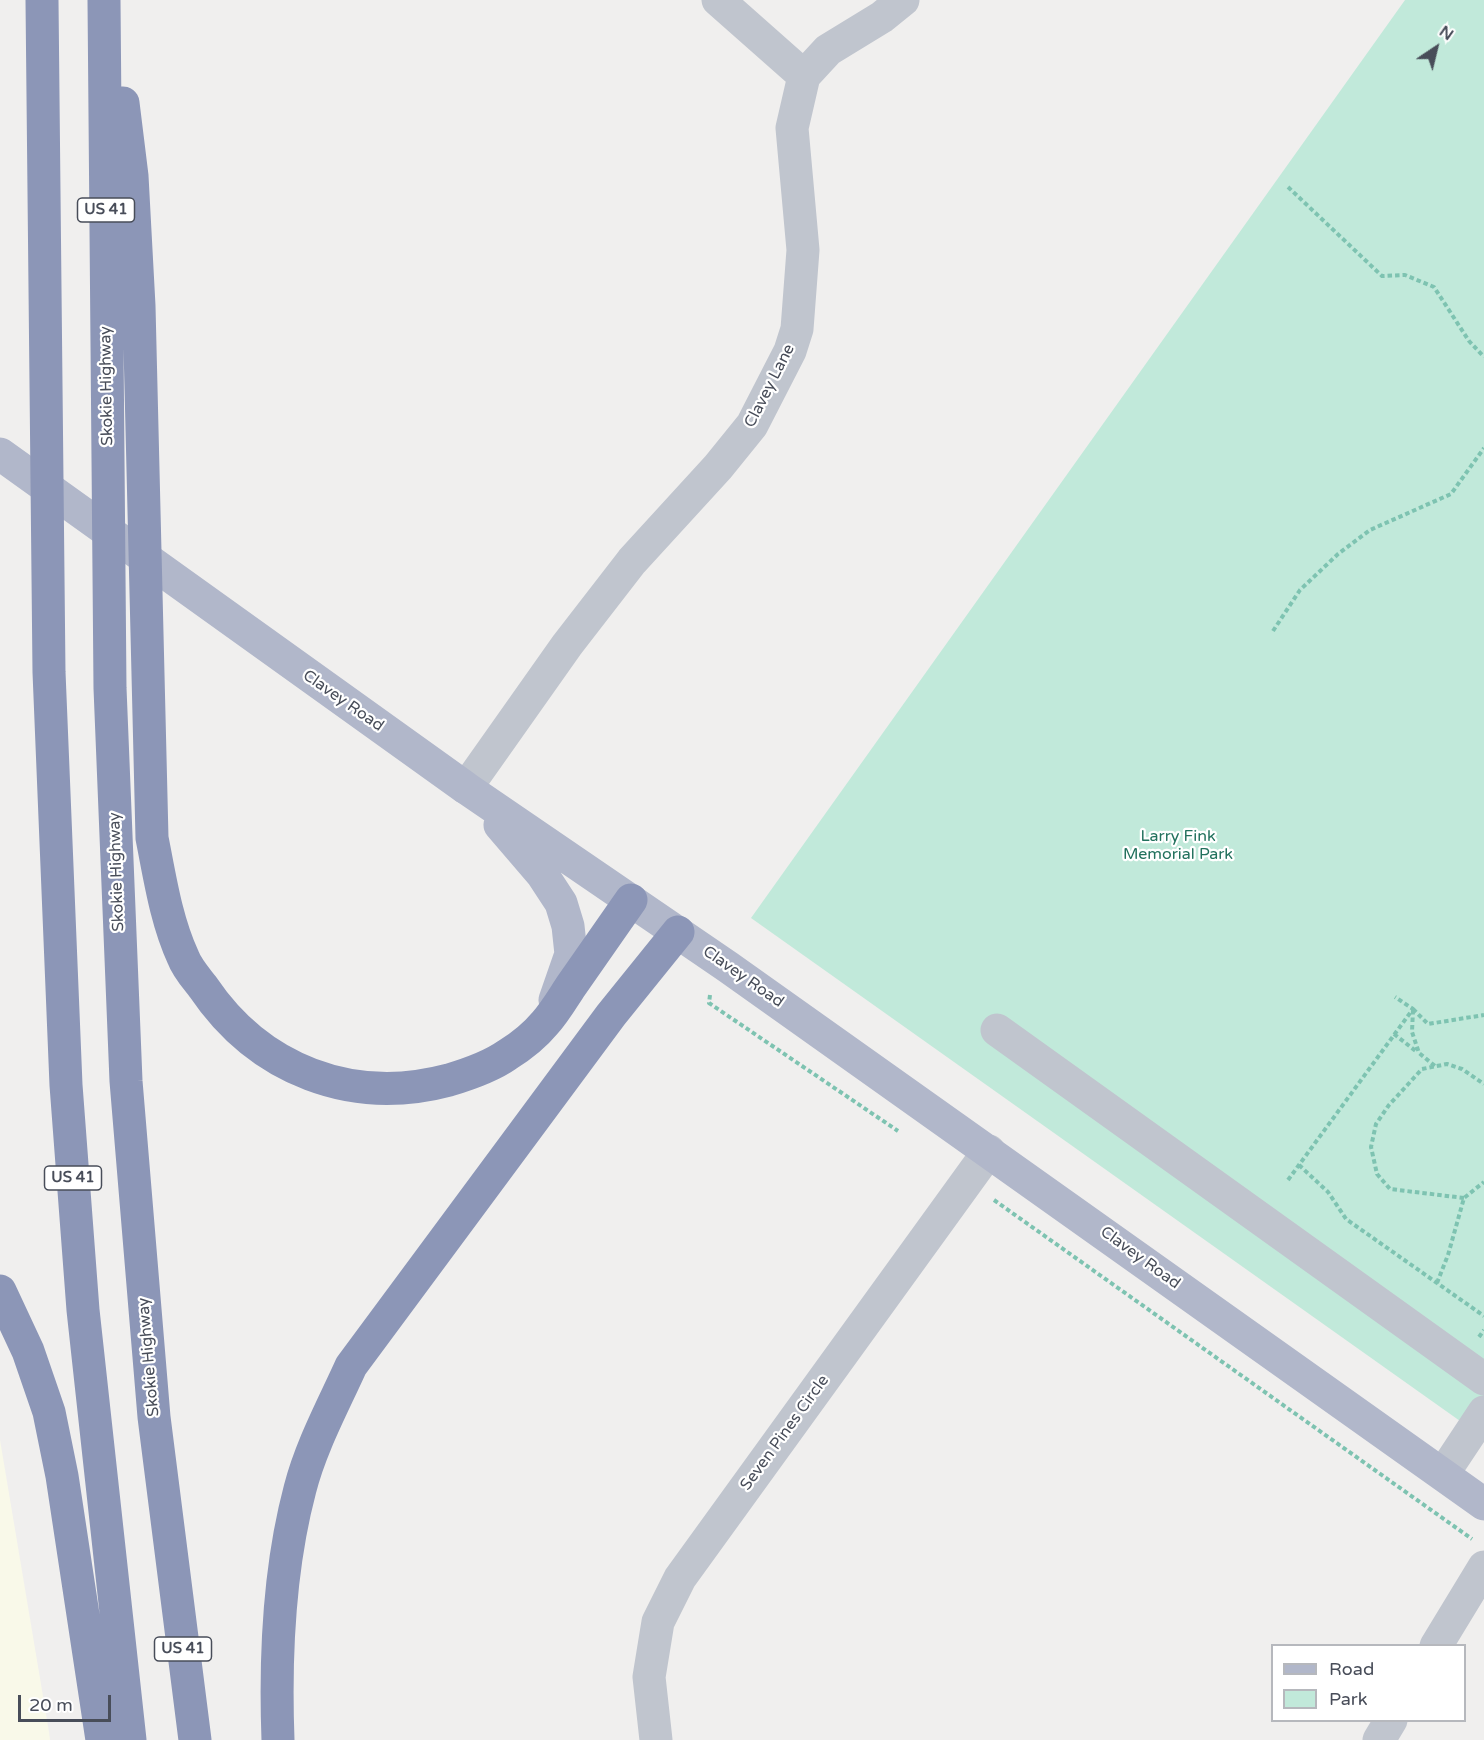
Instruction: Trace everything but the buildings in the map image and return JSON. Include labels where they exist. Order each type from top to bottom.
[{"type":"highway","name":"US 41","points":[[42,0],[49,672],[66,1085],[83,1310],[130,1740]]},
{"type":"highway","name":"Skokie Highway","points":[[104,0],[110,688],[126,1081],[154,1417],[195,1740]]},
{"type":"highway","points":[[109,0],[132,176],[139,306],[152,838],[166,908],[183,958],[214,1004],[234,1027],[262,1050],[294,1069],[326,1080],[363,1088],[396,1089],[471,1074],[507,1056],[545,1023],[631,900]]},
{"type":"highway","points":[[278,1740],[276,1684],[286,1561],[300,1488],[319,1437],[351,1366],[610,1016],[678,932]]},
{"type":"highway","points":[[0,1291],[28,1351],[49,1412],[62,1476],[102,1740]]},
{"type":"main road","name":"Clavey Road","points":[[0,454],[469,790],[678,932],[1484,1504]]},
{"type":"main road","points":[[469,790],[542,874],[561,903],[568,926],[571,954],[561,987],[545,1023]]},
{"type":"street","points":[[718,0],[804,76],[828,50],[882,17],[903,0]]},
{"type":"street","name":"Clavey Lane","points":[[469,790],[567,645],[632,561],[718,467],[752,425],[790,351],[797,329],[803,250],[792,128],[804,76]]},
{"type":"street","points":[[997,1030],[1484,1379]]},
{"type":"street","name":"Seven Pines Circle","points":[[656,1740],[651,1666],[658,1622],[680,1578],[989,1151]]},
{"type":"street","points":[[1443,1474],[1484,1412]]},
{"type":"street","points":[[1437,1644],[1484,1567]]},
{"type":"street","points":[[1379,1740],[1390,1722]]},
{"type":"path","points":[[1288,187],[1382,276],[1405,275],[1434,287],[1469,341],[1484,357]]},
{"type":"path","points":[[1273,631],[1300,590],[1338,554],[1370,530],[1451,494],[1484,448]]},
{"type":"path","points":[[710,995],[709,1003],[903,1134]]},
{"type":"path","points":[[1395,997],[1413,1009],[1428,1024],[1484,1015]]},
{"type":"path","points":[[1288,1180],[1413,1009]]},
{"type":"path","points":[[1413,1009],[1412,1032],[1419,1053]]},
{"type":"path","points":[[1394,1034],[1436,1066]]},
{"type":"path","points":[[1464,1198],[1390,1189],[1377,1174],[1371,1147],[1376,1124],[1422,1069],[1447,1064],[1462,1069],[1484,1084]]},
{"type":"path","points":[[1299,1165],[1328,1192],[1346,1219],[1484,1316]]},
{"type":"path","points":[[1437,1283],[1448,1255],[1464,1198],[1484,1182]]},
{"type":"path","points":[[997,1203],[1457,1528]]},
{"type":"shaded area","points":[[0,1440],[49,1732],[50,1740],[0,1740]]},
{"type":"green space","name":"Larry Fink Memorial Park","points":[[1405,0],[1484,0],[1484,1438],[751,918]]}]
